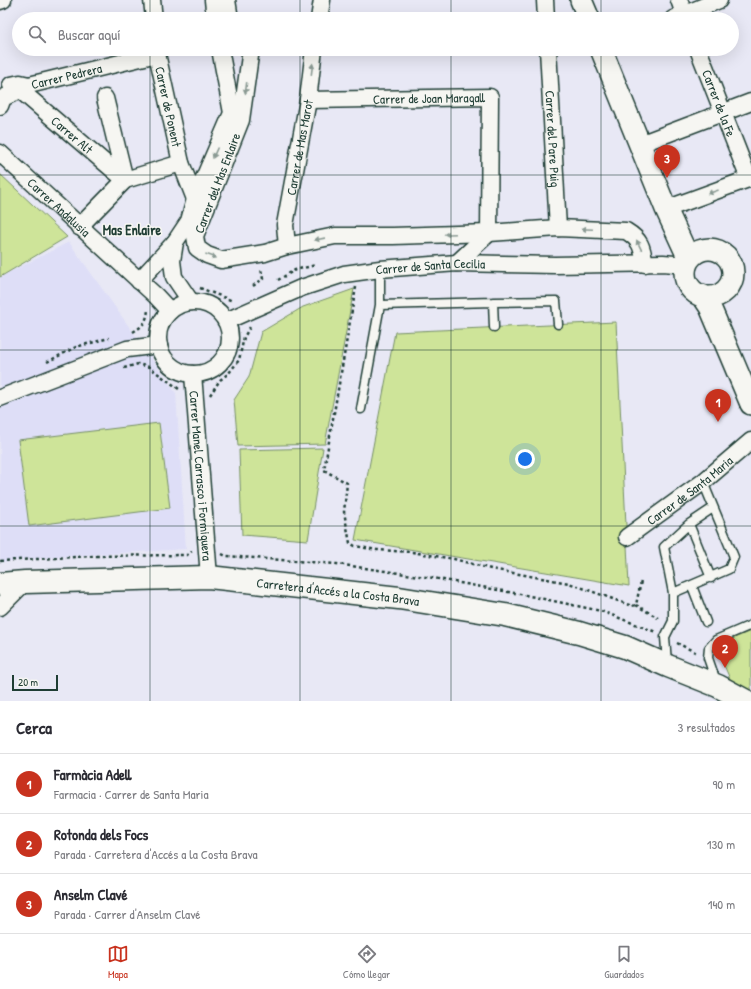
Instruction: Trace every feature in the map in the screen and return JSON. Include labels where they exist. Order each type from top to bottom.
[{"type":"main road","name":"Carretera d'Accés a la Costa Brava","points":[[0,584],[209,577],[399,598],[505,615],[579,632],[625,647],[668,666],[718,693],[746,701]]},
{"type":"street","points":[[152,0],[153,12]]},
{"type":"street","points":[[213,0],[214,12]]},
{"type":"street","points":[[227,0],[229,12]]},
{"type":"street","points":[[320,12],[322,0]]},
{"type":"street","points":[[545,0],[546,12]]},
{"type":"street","points":[[581,0],[586,12]]},
{"type":"street","points":[[683,12],[719,0]]},
{"type":"street","name":"Carrer Pedrera","points":[[0,89],[20,83],[29,85],[141,56]]},
{"type":"street","name":"Carrer de Ponent","points":[[158,56],[181,163],[195,199]]},
{"type":"street","name":"Carrer del Mas Enlaire","points":[[139,281],[175,242],[189,221],[195,199],[232,113],[221,56]]},
{"type":"street","name":"Carrer del Mas Enlaire","points":[[250,56],[241,120],[195,236],[197,248],[206,255],[221,260],[265,253],[287,246]]},
{"type":"street","name":"Carrer de Mas Marot","points":[[287,246],[285,225],[308,100],[313,56]]},
{"type":"street","name":"Carrer del Pare Puig","points":[[548,56],[558,228]]},
{"type":"street","points":[[604,56],[687,262],[685,273],[686,281],[695,292],[710,299],[751,404]]},
{"type":"street","name":"Carrer de la Fe","points":[[701,56],[722,113],[750,179]]},
{"type":"street","name":"Carrer Alt","points":[[0,106],[3,98],[20,90],[125,180]]},
{"type":"street","name":"Carrer de Joan Maragall","points":[[308,100],[490,97],[489,233]]},
{"type":"street","points":[[105,98],[125,180]]},
{"type":"street","points":[[640,144],[751,102]]},
{"type":"street","name":"Carrer Andalusia","points":[[0,153],[156,296],[170,311]]},
{"type":"street","points":[[79,227],[125,180],[181,163]]},
{"type":"street","points":[[666,209],[750,179]]},
{"type":"street","points":[[287,246],[335,236],[489,233],[558,228],[626,231],[636,237],[642,248],[645,264]]},
{"type":"street","points":[[457,263],[489,233]]},
{"type":"street","name":"Carrer del Mas Enlaire","points":[[175,242],[172,261],[174,277],[191,302]]},
{"type":"street","points":[[687,262],[697,252],[708,249],[718,251],[727,258],[742,275],[710,299]]},
{"type":"street","name":"Carrer de Santa Cecilia","points":[[226,321],[302,288],[344,274],[380,269],[457,263],[555,265],[687,262]]},
{"type":"street","points":[[191,302],[200,302],[217,310],[226,321],[229,328],[230,339],[225,356],[220,364],[204,373],[193,374],[181,372],[169,364],[158,345],[160,326],[164,318],[170,311],[180,305],[191,302]]},
{"type":"street","points":[[0,398],[127,349],[158,345]]},
{"type":"street","name":"Carrer Manel Carrasco i Formiguera","points":[[193,374],[209,577]]},
{"type":"street","name":"Carrer de Santa Maria","points":[[627,537],[703,482],[751,441]]},
{"type":"street","points":[[0,607],[25,582]]},
{"type":"lane","points":[[361,409],[380,305],[380,269]]},
{"type":"lane","points":[[380,305],[556,301],[558,324]]},
{"type":"lane","points":[[493,302],[494,327]]},
{"type":"lane","points":[[674,593],[729,569],[734,557],[703,482]]},
{"type":"lane","points":[[668,666],[665,637],[673,620],[674,593],[664,548],[689,524],[713,508]]},
{"type":"lane","points":[[689,524],[711,578]]},
{"type":"lane","points":[[692,586],[706,622]]},
{"type":"lane","points":[[718,693],[708,658],[709,648],[716,640],[751,625]]},
{"type":"path","points":[[357,283],[324,470],[347,483],[344,512],[350,543],[355,546],[377,550],[412,552],[454,559],[491,569],[569,583],[632,606],[636,605],[658,618]]},
{"type":"path","points":[[148,367],[178,388],[182,393]]},
{"type":"path","points":[[0,561],[93,556],[187,555],[193,550]]},
{"type":"path","points":[[636,605],[641,581]]},
{"type":"shaded area","points":[[69,242],[176,393],[186,549],[0,562],[0,277]]},
{"type":"green space","points":[[0,174],[67,237],[0,277]]},
{"type":"green space","points":[[354,289],[325,444],[238,446],[234,400],[249,377],[261,332],[303,307]]},
{"type":"green space","points":[[616,322],[629,586],[355,540],[395,332]]},
{"type":"green space","points":[[159,423],[170,508],[29,526],[18,440]]},
{"type":"green space","points":[[323,448],[308,540],[242,535],[239,450]]},
{"type":"green space","points":[[751,631],[751,691],[730,679],[717,649],[720,644]]},
{"type":"place","name":"Anselm Clavé","points":[[667,178]]},
{"type":"place","name":"Farmàcia Adell","points":[[718,422]]},
{"type":"place","name":"Rotonda dels Focs","points":[[725,668]]},
{"type":"district","name":"Mas Enlaire","points":[[132,229]]}]
